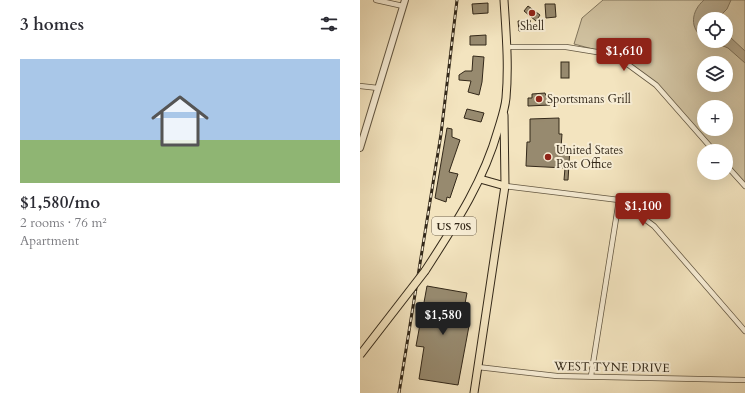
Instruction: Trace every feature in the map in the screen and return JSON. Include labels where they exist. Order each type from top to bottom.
[{"type":"main road","name":"US 70S","points":[[360,355],[425,271],[464,211],[480,179],[494,145],[504,107],[507,81],[507,47],[504,0]]},
{"type":"main road","points":[[474,393],[505,186],[504,107]]},
{"type":"main road","points":[[480,179],[505,186]]},
{"type":"street","points":[[360,148],[404,3],[376,0]]},
{"type":"street","points":[[507,47],[566,47],[615,55],[656,86],[708,144]]},
{"type":"street","points":[[360,86],[378,88]]},
{"type":"street","points":[[733,172],[745,186]]},
{"type":"street","points":[[505,186],[619,200],[654,226],[745,331]]},
{"type":"street","points":[[591,376],[619,200]]},
{"type":"street","name":"WEST TYNE DRIVE","points":[[478,367],[557,376],[745,380]]},
{"type":"shaded area","points":[[603,0],[745,0],[745,186],[733,173],[733,144],[708,144],[701,136],[733,136],[733,100],[697,100],[697,132],[656,85],[615,55],[574,44],[582,18]]},
{"type":"shaded area","points":[[704,0],[731,0],[724,12],[697,12],[697,31],[694,25],[694,14]]},
{"type":"shaded area","points":[[733,40],[745,51],[745,63],[728,48],[733,48]]},
{"type":"building","points":[[488,3],[488,13],[473,14],[472,4]]},
{"type":"building","points":[[545,4],[555,4],[556,17],[546,18]]},
{"type":"building","name":"Shell","points":[[528,6],[540,15],[536,21],[524,11]]},
{"type":"building","name":"Shell","points":[[530,20],[531,30],[519,31],[518,21]]},
{"type":"building","points":[[486,35],[486,45],[470,45],[470,36]]},
{"type":"building","points":[[473,56],[484,57],[482,82],[479,95],[468,92],[471,81],[459,80],[459,75],[465,71],[472,71]]},
{"type":"building","points":[[561,62],[569,62],[569,78],[561,78]]},
{"type":"building","name":"Sportsmans Grill","points":[[545,93],[546,96],[548,96],[550,105],[528,106],[528,98],[532,98],[532,94]]},
{"type":"building","points":[[467,109],[484,113],[481,122],[464,118]]},
{"type":"building","name":"United States Post Office","points":[[559,118],[559,134],[562,134],[561,148],[570,148],[568,180],[564,180],[565,168],[526,166],[527,142],[530,142],[530,119]]},
{"type":"building","points":[[447,128],[452,129],[452,137],[460,140],[449,172],[458,174],[450,198],[447,197],[446,202],[435,198]]},
{"type":"building","points":[[427,286],[467,293],[461,325],[469,326],[458,385],[419,379],[424,347],[416,346]]},
{"type":"railway","points":[[399,393],[441,134],[457,0]]},
{"type":"place","name":"Shell","points":[[532,13]]},
{"type":"place","name":"Sportsmans Grill","points":[[539,99]]},
{"type":"place","name":"United States Post Office","points":[[548,157]]}]
